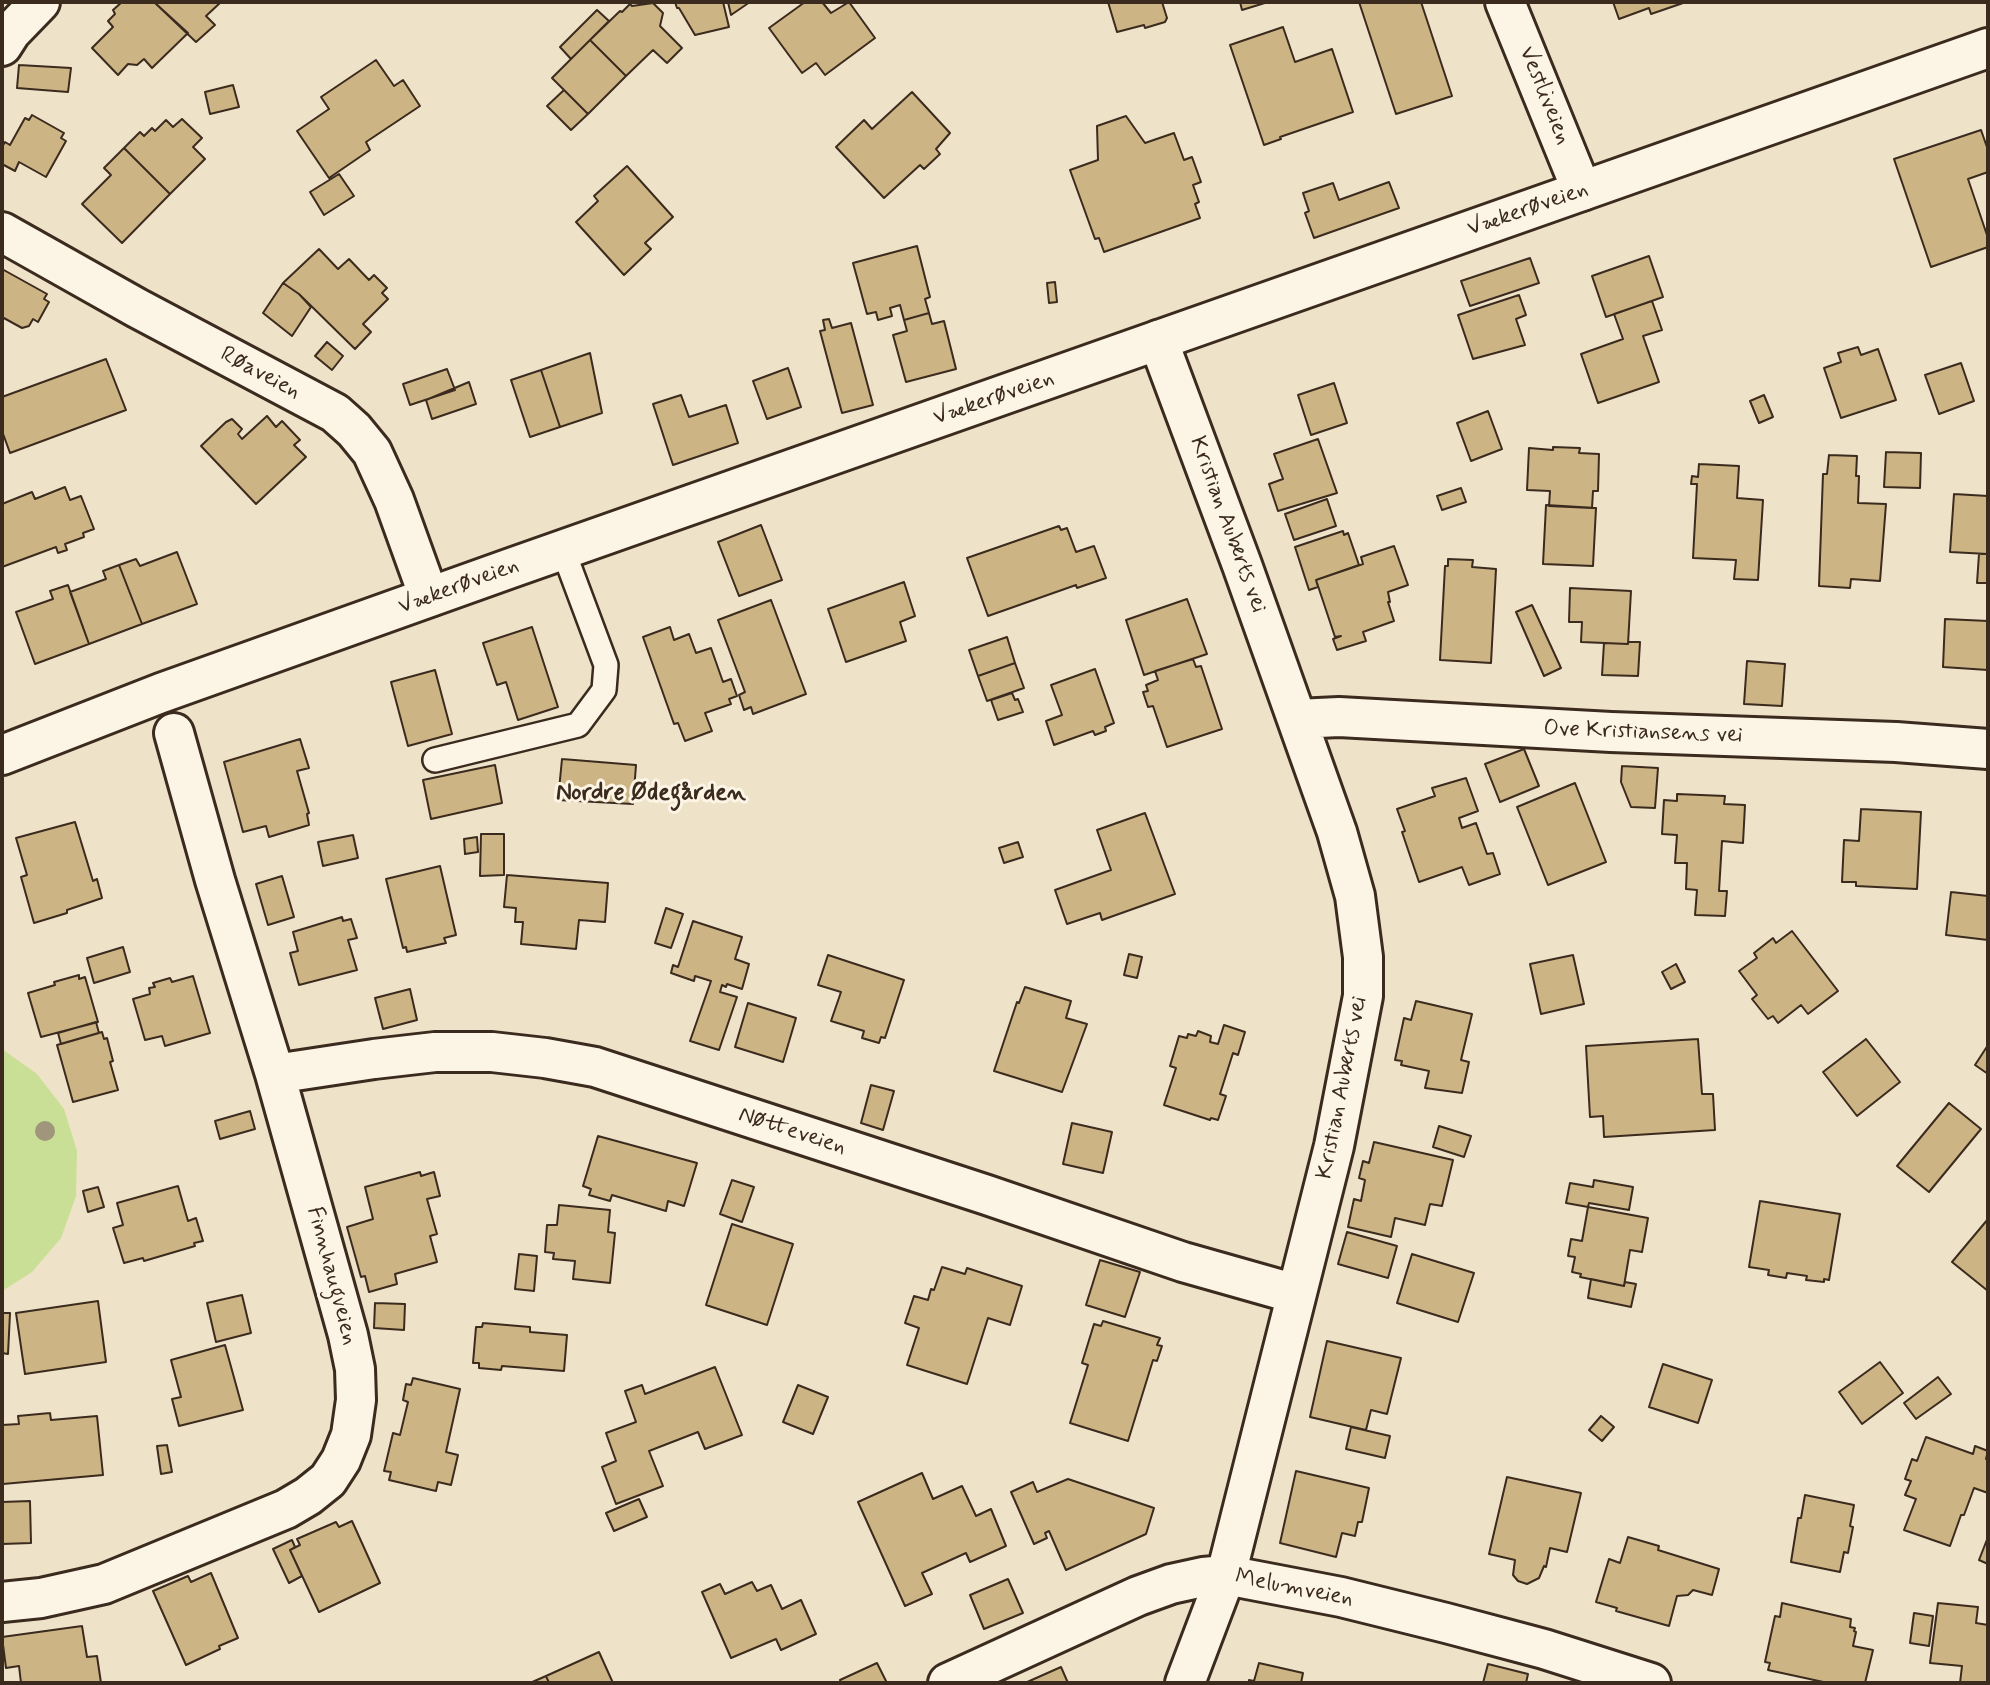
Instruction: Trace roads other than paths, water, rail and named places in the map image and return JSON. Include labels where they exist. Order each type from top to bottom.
[{"type":"street","points":[[2,46],[11,32],[40,2]]},
{"type":"street","name":"Vestliveien","points":[[1505,2],[1582,191]]},
{"type":"street","name":"Vækerøveien","points":[[2,755],[174,689],[429,597],[1988,48]]},
{"type":"street","name":"Røaveien","points":[[2,232],[137,308],[335,413],[372,452],[394,500],[429,597]]},
{"type":"street","name":"Kristian Auberts vei","points":[[1158,340],[1337,832],[1355,896],[1363,957],[1363,996],[1334,1146],[1226,1575],[1185,1683]]},
{"type":"street","name":"Ove Kristiansens vei","points":[[1297,719],[1339,717],[1611,732],[1896,742],[1988,749]]},
{"type":"street","name":"Finnhaugveien","points":[[2,1602],[41,1598],[104,1584],[250,1525],[308,1496],[328,1480],[341,1460],[351,1435],[356,1400],[355,1369],[348,1335],[275,1074],[215,880],[174,733]]},
{"type":"street","name":"Nøtteveien","points":[[275,1074],[435,1052],[492,1052],[595,1067],[1183,1262],[1296,1294]]},
{"type":"street","name":"Melumveien","points":[[948,1683],[1138,1596],[1171,1584],[1226,1575],[1341,1597],[1446,1623],[1544,1649],[1651,1683]]},
{"type":"lane","points":[[435,760],[578,725],[604,690],[606,665],[563,550]]},
{"type":"district","name":"Nordre Ødegården","points":[[651,794]]}]
